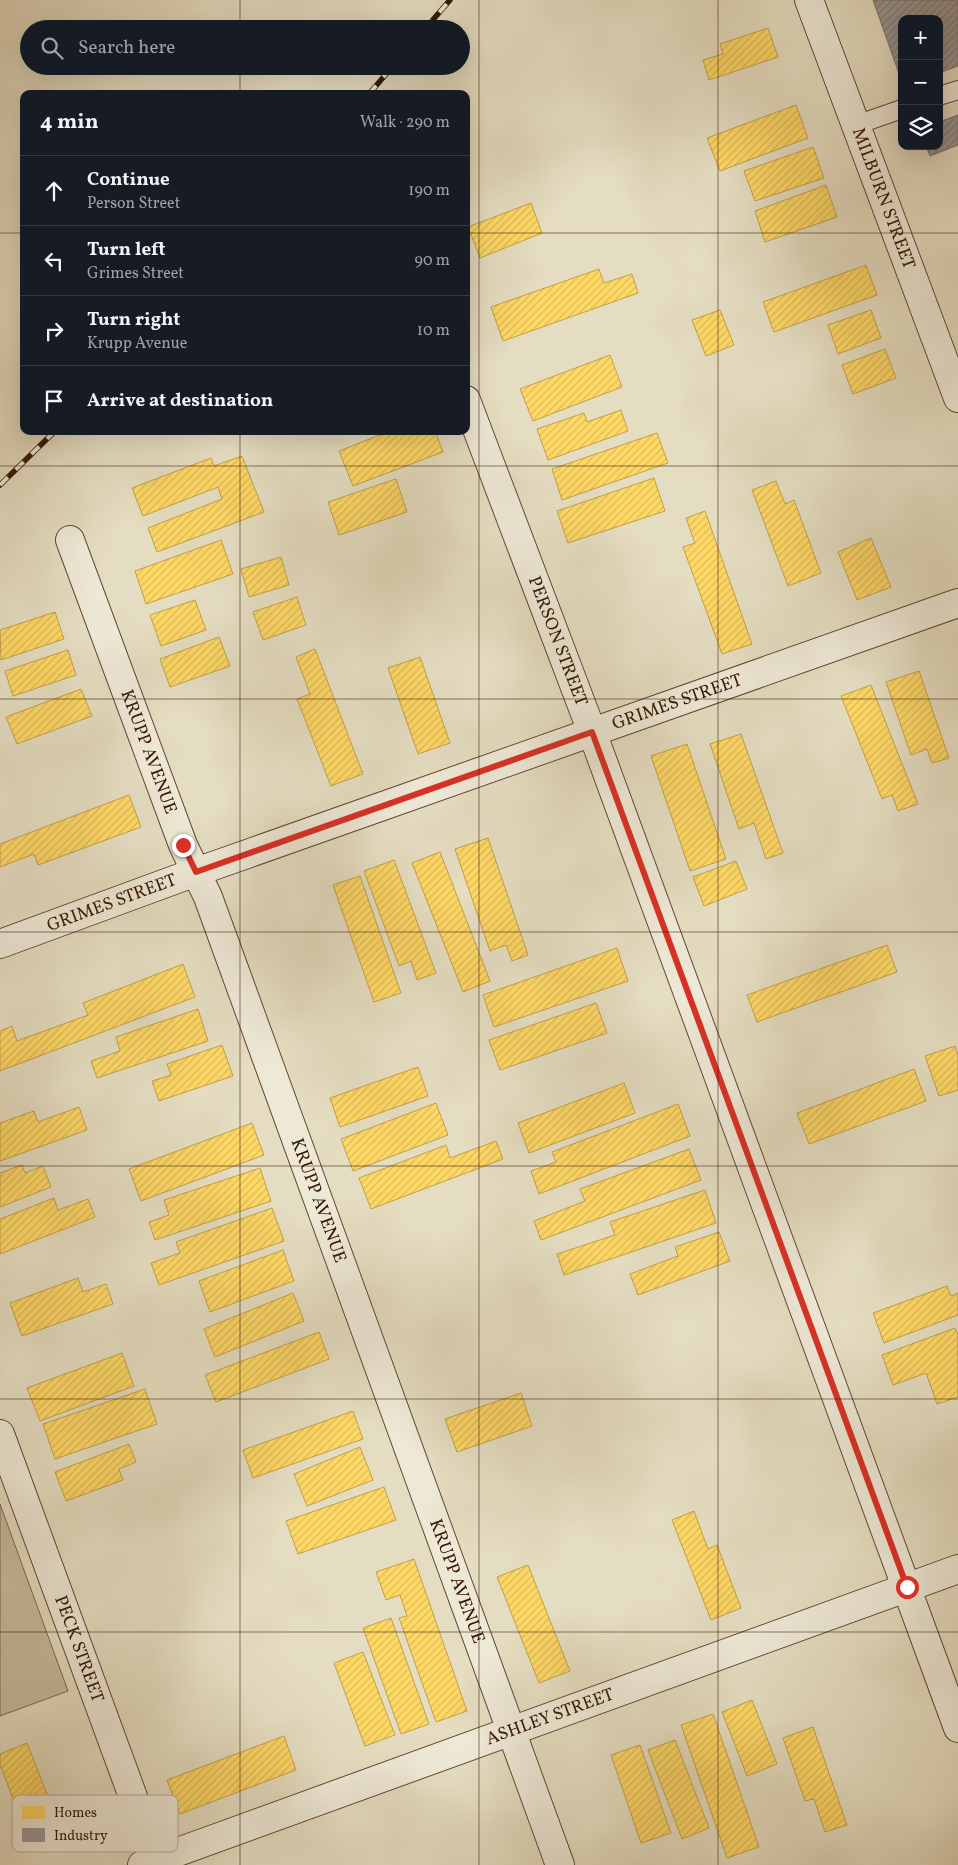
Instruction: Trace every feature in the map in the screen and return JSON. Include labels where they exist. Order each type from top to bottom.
[{"type":"street","name":"MILBURN STREET","points":[[809,0],[958,398]]},
{"type":"street","name":"PERSON STREET","points":[[470,411],[592,732],[958,1728]]},
{"type":"street","name":"KRUPP AVENUE","points":[[70,540],[183,845],[214,916],[560,1865]]},
{"type":"street","name":"GRIMES STREET","points":[[0,944],[196,872],[958,604]]},
{"type":"street","name":"PECK STREET","points":[[0,1434],[128,1795]]},
{"type":"street","name":"ASHLEY STREET","points":[[152,1863],[510,1730],[958,1569]]},
{"type":"lane","points":[[943,95],[958,90]]},
{"type":"lane","points":[[856,125],[898,110]]},
{"type":"shaded area","points":[[0,1504],[68,1691],[0,1716]]},
{"type":"building: Homes","points":[[768,28],[778,57],[709,80],[703,60],[723,54],[720,44]]},
{"type":"building: Homes","points":[[796,105],[808,138],[720,171],[707,138]]},
{"type":"building: Homes","points":[[813,147],[824,178],[755,201],[744,171]]},
{"type":"building: Homes","points":[[826,185],[837,217],[765,242],[755,211]]},
{"type":"building: Homes","points":[[531,203],[542,233],[480,258],[470,232],[470,226]]},
{"type":"building: Homes","points":[[866,265],[877,295],[774,332],[763,302]]},
{"type":"building: Homes","points":[[599,269],[604,283],[632,274],[638,293],[503,341],[491,307]]},
{"type":"building: Homes","points":[[720,310],[734,345],[706,356],[692,320]]},
{"type":"building: Homes","points":[[871,310],[881,338],[838,354],[828,325]]},
{"type":"building: Homes","points":[[885,349],[896,378],[853,394],[842,365]]},
{"type":"building: Homes","points":[[610,355],[622,387],[533,421],[520,389]]},
{"type":"building: Homes","points":[[621,410],[628,431],[548,460],[537,429],[584,413],[587,422]]},
{"type":"building: Homes","points":[[657,433],[668,463],[562,500],[552,469]]},
{"type":"building: Homes","points":[[380,435],[437,435],[443,452],[353,486],[339,451]]},
{"type":"building: Homes","points":[[242,456],[264,512],[157,552],[148,528],[222,499],[218,487],[143,516],[132,488],[211,458],[214,466]]},
{"type":"building: Homes","points":[[654,478],[665,511],[568,543],[557,511]]},
{"type":"building: Homes","points":[[396,479],[407,512],[339,535],[328,502]]},
{"type":"building: Homes","points":[[776,481],[785,504],[794,500],[821,573],[788,586],[752,490]]},
{"type":"building: Homes","points":[[705,511],[752,644],[722,654],[683,547],[695,543],[686,518]]},
{"type":"building: Homes","points":[[871,538],[891,587],[857,600],[838,552]]},
{"type":"building: Homes","points":[[221,540],[233,574],[146,604],[135,571]]},
{"type":"building: Homes","points":[[281,557],[289,585],[249,597],[241,569]]},
{"type":"building: Homes","points":[[297,597],[306,625],[263,640],[253,612]]},
{"type":"building: Homes","points":[[195,600],[206,630],[161,646],[150,615]]},
{"type":"building: Homes","points":[[55,612],[64,639],[1,660],[0,630]]},
{"type":"building: Homes","points":[[219,637],[230,666],[170,687],[160,659]]},
{"type":"building: Homes","points":[[315,649],[363,774],[331,786],[297,699],[310,694],[296,657]]},
{"type":"building: Homes","points":[[68,650],[76,675],[13,696],[5,671]]},
{"type":"building: Homes","points":[[420,657],[450,743],[418,754],[388,668]]},
{"type":"building: Homes","points":[[919,671],[949,758],[932,763],[927,749],[911,755],[886,682]]},
{"type":"building: Homes","points":[[871,685],[918,804],[898,811],[892,795],[882,799],[841,696]]},
{"type":"building: Homes","points":[[81,689],[92,716],[17,744],[6,717]]},
{"type":"building: Homes","points":[[741,734],[783,853],[766,859],[754,823],[739,829],[710,744]]},
{"type":"building: Homes","points":[[687,744],[726,859],[690,871],[651,756]]},
{"type":"building: Homes","points":[[129,795],[141,827],[38,865],[34,854],[0,867],[0,844]]},
{"type":"building: Homes","points":[[488,838],[528,955],[512,961],[506,945],[490,951],[455,849]]},
{"type":"building: Homes","points":[[440,852],[490,981],[463,992],[412,863]]},
{"type":"building: Homes","points":[[394,860],[436,973],[417,980],[411,961],[399,966],[364,871]]},
{"type":"building: Homes","points":[[736,861],[747,889],[704,906],[693,877]]},
{"type":"building: Homes","points":[[360,876],[401,993],[374,1002],[333,885]]},
{"type":"building: Homes","points":[[887,945],[897,972],[757,1022],[747,995]]},
{"type":"building: Homes","points":[[617,948],[628,981],[494,1027],[483,995]]},
{"type":"building: Homes","points":[[183,964],[195,997],[0,1071],[0,1031],[12,1026],[17,1041],[88,1015],[83,1003]]},
{"type":"building: Homes","points":[[596,1003],[607,1033],[500,1070],[489,1040]]},
{"type":"building: Homes","points":[[198,1009],[208,1041],[97,1078],[91,1061],[120,1051],[116,1037]]},
{"type":"building: Homes","points":[[222,1045],[233,1076],[159,1101],[152,1081],[171,1075],[167,1064]]},
{"type":"building: Homes","points":[[955,1046],[958,1055],[958,1090],[939,1096],[925,1056]]},
{"type":"building: Homes","points":[[418,1067],[428,1096],[340,1127],[330,1098]]},
{"type":"building: Homes","points":[[914,1069],[926,1101],[809,1144],[797,1113]]},
{"type":"building: Homes","points":[[624,1083],[635,1113],[529,1153],[518,1123]]},
{"type":"building: Homes","points":[[436,1103],[448,1135],[353,1171],[341,1139]]},
{"type":"building: Homes","points":[[678,1104],[690,1136],[539,1194],[531,1171],[556,1162],[552,1152]]},
{"type":"building: Homes","points":[[79,1107],[87,1130],[0,1161],[0,1123],[34,1111],[38,1122]]},
{"type":"building: Homes","points":[[252,1123],[264,1155],[141,1201],[129,1169]]},
{"type":"building: Homes","points":[[496,1141],[503,1159],[371,1209],[359,1178],[446,1145],[450,1158]]},
{"type":"building: Homes","points":[[689,1149],[701,1180],[541,1240],[534,1221],[585,1201],[580,1189]]},
{"type":"building: Homes","points":[[22,1165],[25,1173],[43,1166],[51,1187],[0,1207],[0,1173]]},
{"type":"building: Homes","points":[[260,1168],[271,1201],[155,1240],[149,1222],[169,1215],[164,1200]]},
{"type":"building: Homes","points":[[705,1190],[716,1223],[564,1275],[557,1254],[615,1235],[610,1222]]},
{"type":"building: Homes","points":[[54,1198],[58,1210],[88,1199],[95,1217],[0,1254],[0,1219]]},
{"type":"building: Homes","points":[[272,1208],[284,1241],[159,1285],[151,1263],[180,1253],[176,1242]]},
{"type":"building: Homes","points":[[719,1232],[730,1261],[638,1295],[630,1274],[678,1256],[675,1247]]},
{"type":"building: Homes","points":[[283,1250],[294,1281],[210,1312],[199,1281]]},
{"type":"building: Homes","points":[[78,1278],[83,1292],[106,1284],[113,1304],[22,1336],[10,1303]]},
{"type":"building: Homes","points":[[947,1286],[951,1296],[958,1293],[958,1315],[884,1343],[873,1313]]},
{"type":"building: Homes","points":[[293,1293],[304,1321],[215,1357],[204,1329]]},
{"type":"building: Homes","points":[[955,1328],[958,1335],[958,1397],[937,1404],[926,1373],[893,1385],[882,1355]]},
{"type":"building: Homes","points":[[319,1332],[329,1359],[216,1402],[205,1375]]},
{"type":"building: Homes","points":[[122,1353],[134,1386],[40,1421],[27,1388]]},
{"type":"building: Homes","points":[[145,1389],[157,1424],[55,1459],[43,1424]]},
{"type":"building: Homes","points":[[521,1393],[532,1426],[457,1452],[445,1419]]},
{"type":"building: Homes","points":[[353,1411],[363,1439],[253,1478],[243,1450]]},
{"type":"building: Homes","points":[[129,1444],[136,1462],[119,1469],[123,1480],[66,1501],[55,1472]]},
{"type":"building: Homes","points":[[360,1447],[373,1480],[307,1506],[294,1474]]},
{"type":"building: Homes","points":[[384,1487],[396,1520],[298,1554],[286,1521]]},
{"type":"building: Homes","points":[[694,1511],[708,1549],[717,1545],[741,1608],[711,1620],[672,1520]]},
{"type":"building: Homes","points":[[414,1559],[467,1711],[436,1722],[399,1618],[407,1616],[400,1595],[386,1600],[376,1572]]},
{"type":"building: Homes","points":[[528,1565],[570,1671],[539,1683],[497,1577]]},
{"type":"building: Homes","points":[[391,1618],[429,1724],[401,1734],[363,1628]]},
{"type":"building: Homes","points":[[363,1652],[395,1735],[365,1746],[334,1663]]},
{"type":"building: Homes","points":[[752,1700],[777,1764],[747,1776],[722,1712]]},
{"type":"building: Homes","points":[[713,1714],[759,1847],[727,1858],[681,1725]]},
{"type":"building: Homes","points":[[813,1727],[847,1825],[825,1832],[814,1799],[805,1801],[783,1738]]},
{"type":"building: Homes","points":[[284,1736],[296,1770],[180,1814],[178,1795],[173,1795],[167,1780]]},
{"type":"building: Homes","points":[[675,1740],[709,1828],[682,1839],[648,1750]]},
{"type":"building: Homes","points":[[27,1743],[47,1795],[12,1796],[0,1765],[0,1754]]},
{"type":"building: Homes","points":[[640,1745],[671,1833],[641,1843],[611,1755]]},
{"type":"building: Industry","points":[[873,0],[958,0],[958,66],[943,72],[943,15],[898,15],[898,71]]},
{"type":"building: Industry","points":[[958,115],[958,145],[930,156],[928,150],[943,150],[943,121]]},
{"type":"railway","points":[[433,20],[450,0]]},
{"type":"railway","points":[[372,90],[385,75]]},
{"type":"railway","points":[[0,485],[51,435]]},
{"type":"route","points":[[183,845],[196,872],[592,732],[907,1587]]}]
